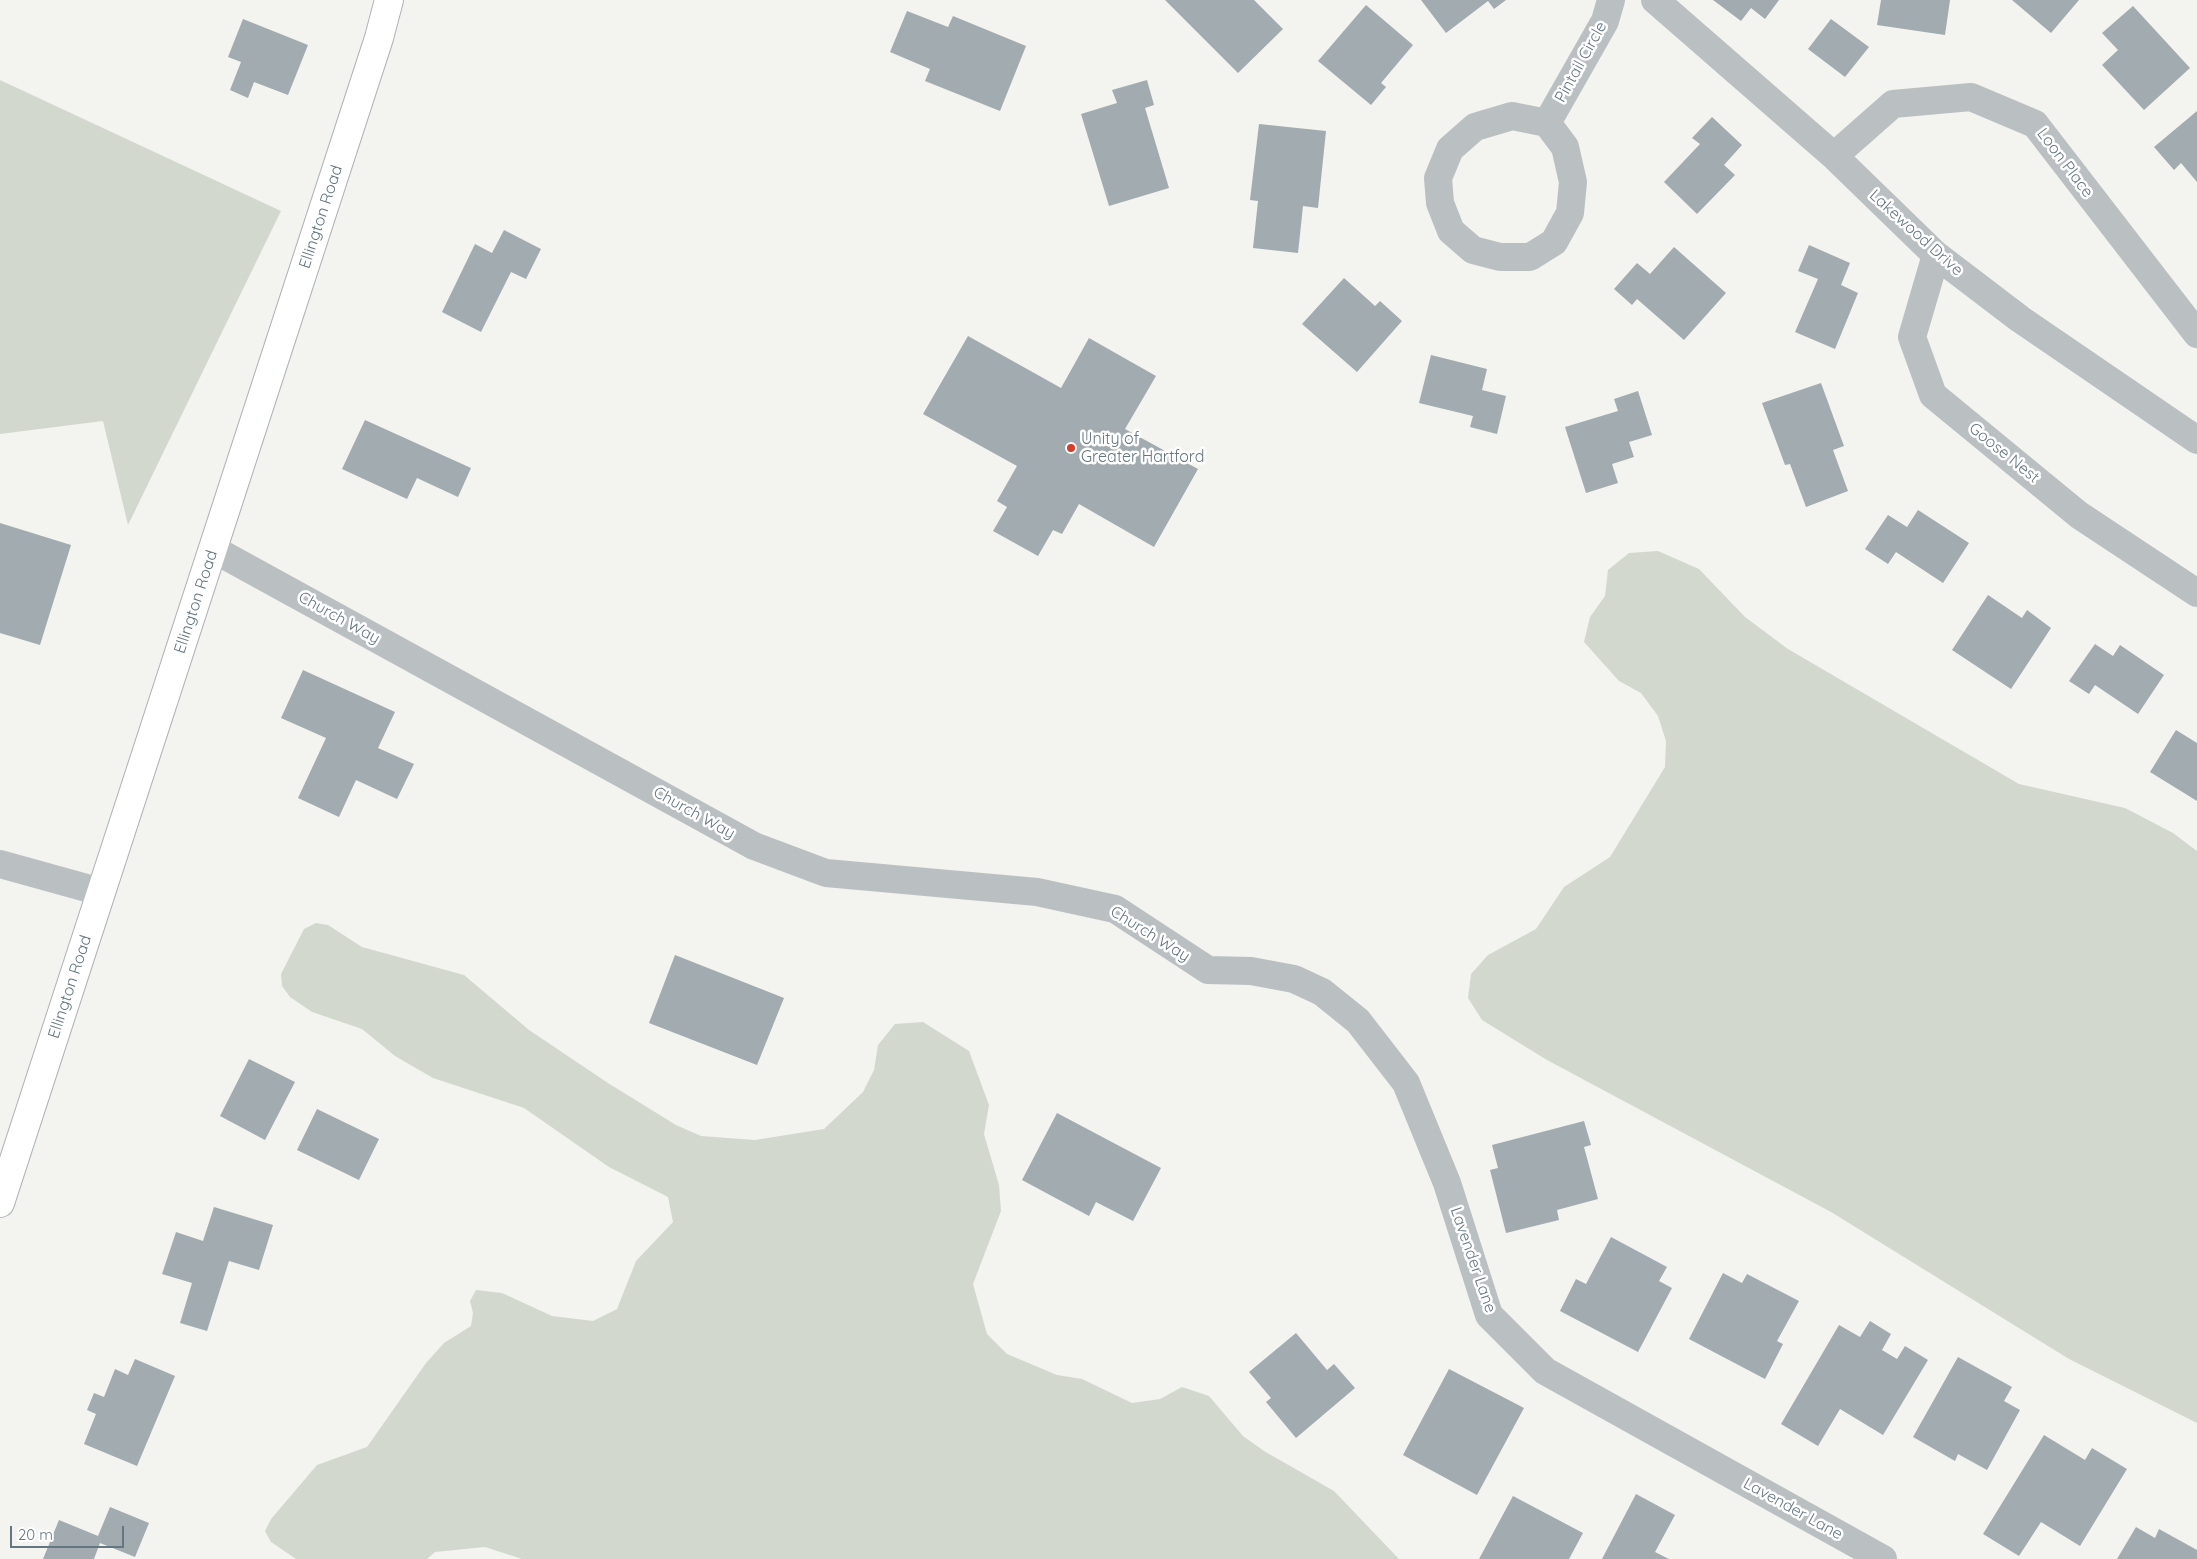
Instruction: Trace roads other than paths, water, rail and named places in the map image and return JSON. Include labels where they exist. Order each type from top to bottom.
[{"type":"main road","name":"Ellington Road","points":[[0,1203],[379,38],[389,0]]},
{"type":"street","name":"Pintail Circle","points":[[1547,123],[1605,21],[1611,0]]},
{"type":"street","name":"Lakewood Drive","points":[[1655,0],[1834,156],[1936,255],[2020,319],[2194,431]]},
{"type":"street","name":"Loon Place","points":[[1834,156],[1893,104],[1971,97],[2035,124],[2197,334]]},
{"type":"street","points":[[1512,116],[1547,123],[1565,146],[1573,182],[1570,213],[1554,242],[1530,257],[1500,258],[1473,250],[1451,231],[1440,202],[1438,178],[1450,148],[1475,127],[1512,116]]},
{"type":"street","name":"Goose Nest","points":[[1936,255],[1912,337],[1933,396],[2079,515],[2197,593]]},
{"type":"street","name":"Church Way","points":[[213,548],[754,846],[826,873],[1037,892],[1115,908],[1208,970]]},
{"type":"street","points":[[0,864],[101,892]]},
{"type":"street","name":"Lavender Lane","points":[[1208,970],[1251,972],[1294,979],[1322,992],[1358,1021],[1406,1083],[1447,1183],[1489,1315],[1544,1371],[1883,1559]]},
{"type":"place","name":"Unity of Greater Hartford","points":[[1071,448]]}]
